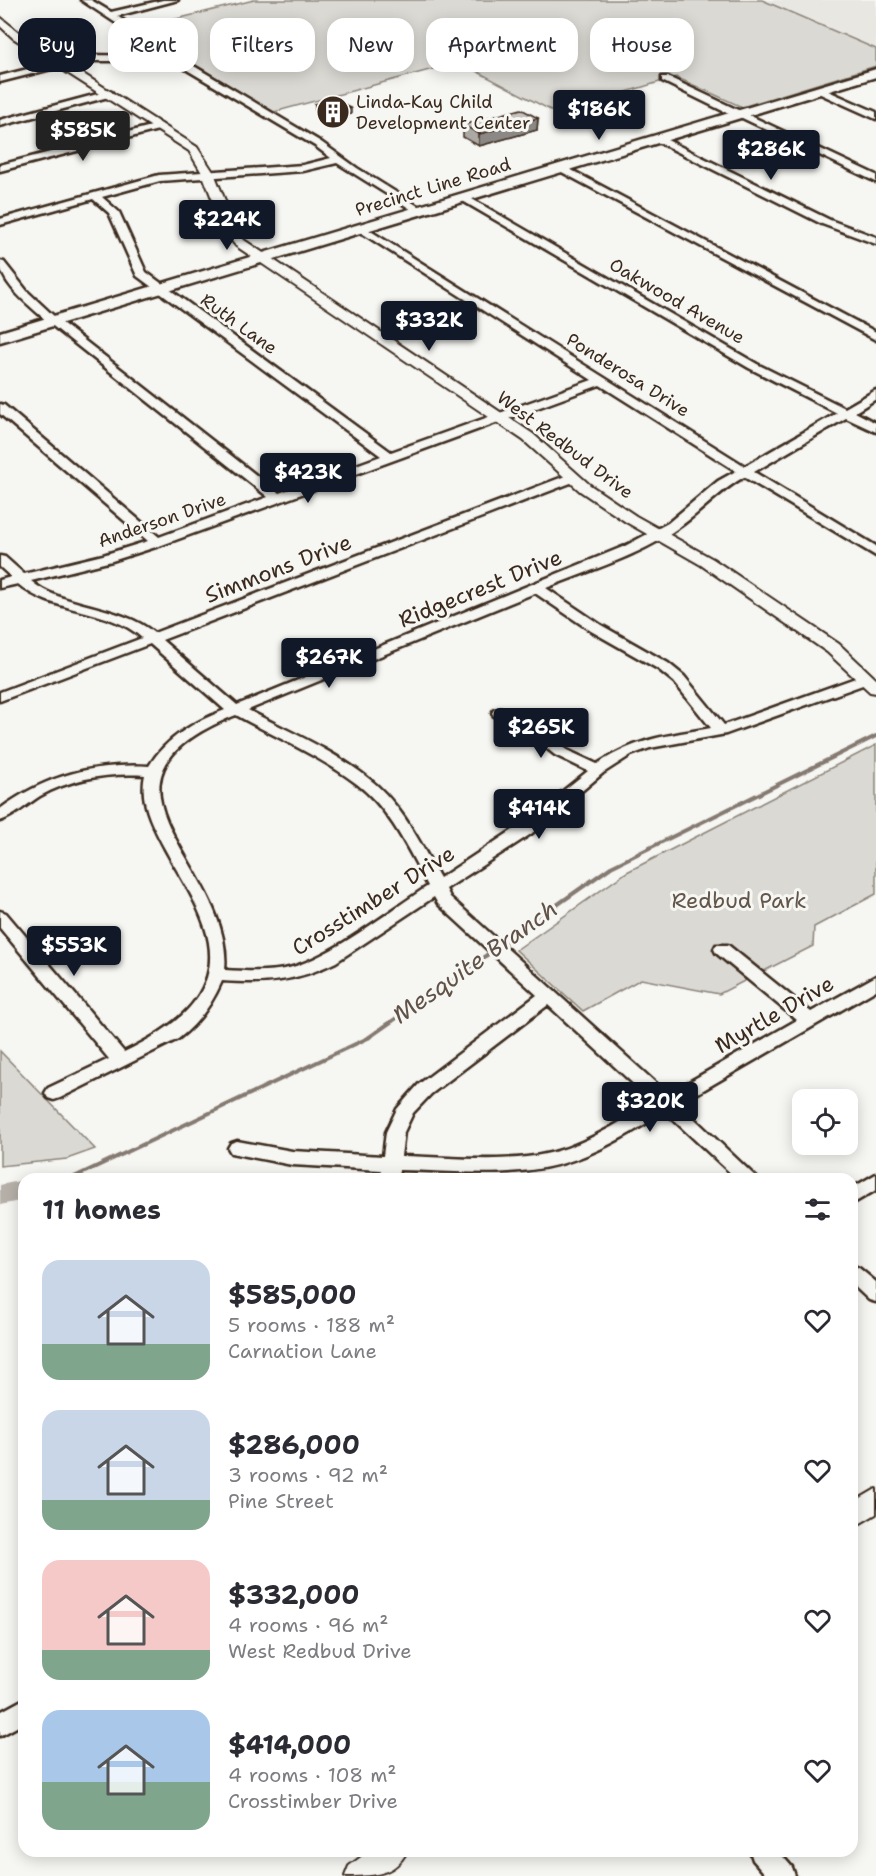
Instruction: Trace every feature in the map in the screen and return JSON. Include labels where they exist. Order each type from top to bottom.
[{"type":"main road","name":"Precinct Line Road","points":[[0,337],[876,73]]},
{"type":"street","points":[[85,0],[114,18]]},
{"type":"street","points":[[110,15],[174,0]]},
{"type":"street","name":"West Redbud Drive","points":[[0,20],[18,37]]},
{"type":"street","points":[[0,79],[26,72]]},
{"type":"street","name":"West Redbud Drive","points":[[74,72],[193,149],[208,173],[232,234],[260,258],[499,418],[548,453],[572,478],[631,519],[707,561],[833,648],[871,684]]},
{"type":"street","points":[[197,72],[421,211]]},
{"type":"street","points":[[741,114],[739,108],[680,80],[664,80],[876,179]]},
{"type":"street","points":[[819,90],[876,116]]},
{"type":"street","points":[[0,123],[109,94]]},
{"type":"street","points":[[0,168],[159,127]]},
{"type":"street","points":[[659,139],[795,208],[876,242]]},
{"type":"street","points":[[0,222],[159,178],[303,168],[339,159]]},
{"type":"street","points":[[562,168],[876,338]]},
{"type":"street","name":"Ruth Lane","points":[[95,196],[114,212],[141,274],[391,458]]},
{"type":"street","name":"Oakwood Avenue","points":[[465,198],[753,366],[876,428]]},
{"type":"street","name":"Ponderosa Drive","points":[[361,228],[876,552]]},
{"type":"street","points":[[0,264],[23,293],[53,321],[278,499]]},
{"type":"street","name":"Anderson Drive","points":[[0,584],[107,558],[157,542],[602,380]]},
{"type":"street","name":"Ridgecrest Drive","points":[[153,771],[190,731],[630,549],[660,534],[674,526],[722,484],[743,470],[797,443],[876,394]]},
{"type":"street","points":[[0,408],[157,542]]},
{"type":"street","name":"Simmons Drive","points":[[0,697],[572,478]]},
{"type":"street","points":[[0,560],[20,579],[41,593],[127,622],[153,638],[234,711],[315,750],[363,782],[379,797],[405,830],[444,900],[742,1173]]},
{"type":"street","points":[[536,587],[596,628],[663,666],[694,697],[721,731]]},
{"type":"street","name":"Crosstimber Drive","points":[[216,975],[273,979],[309,969],[330,958],[525,830],[598,770],[626,752],[647,744],[721,731],[798,702],[871,684]]},
{"type":"street","points":[[499,713],[520,720],[560,752],[598,770]]},
{"type":"street","points":[[0,816],[30,795],[71,777],[98,770],[153,771],[151,800],[157,820],[208,912],[220,953],[216,975],[200,1009],[182,1027],[164,1041],[54,1093]]},
{"type":"street","points":[[0,916],[121,1061]]},
{"type":"street","points":[[722,949],[809,1020]]},
{"type":"street","name":"Myrtle Drive","points":[[237,1148],[389,1171],[513,1165],[552,1159],[597,1143],[876,982]]},
{"type":"street","points":[[389,1171],[395,1132],[405,1109],[425,1089],[549,995]]},
{"type":"street","points":[[858,1193],[876,1181]]},
{"type":"street","points":[[858,1278],[876,1294]]},
{"type":"street","points":[[858,1513],[876,1500]]},
{"type":"street","points":[[0,1725],[18,1714]]},
{"type":"street","points":[[359,1876],[385,1857]]},
{"type":"street","points":[[767,1857],[783,1876]]},
{"type":"shaded area","points":[[762,0],[876,0],[876,49]]},
{"type":"green space","points":[[254,0],[762,0],[876,49],[876,66],[742,107],[676,77],[556,113],[478,72],[578,72],[578,18],[426,18],[426,71],[274,112],[198,67],[198,18],[180,18]]},
{"type":"green space","name":"Redbud Park","points":[[876,745],[876,894],[814,927],[813,946],[719,994],[641,979],[583,1011],[516,950],[627,872]]},
{"type":"green space","points":[[0,1051],[95,1149],[67,1159],[0,1166]]},
{"type":"building","points":[[334,98],[351,108],[329,112],[315,104]]},
{"type":"building","points":[[521,109],[538,118],[479,134],[463,125]]},
{"type":"waterway","name":"Mesquite Branch","points":[[500,945],[611,867],[876,736]]},
{"type":"waterway","name":"Mesquite Branch","points":[[83,1173],[368,1038],[494,950]]},
{"type":"waterway","name":"Mesquite Branch","points":[[0,1195],[18,1191]]},
{"type":"place","name":"Linda-Kay Child Development Center","points":[[333,112]]}]
